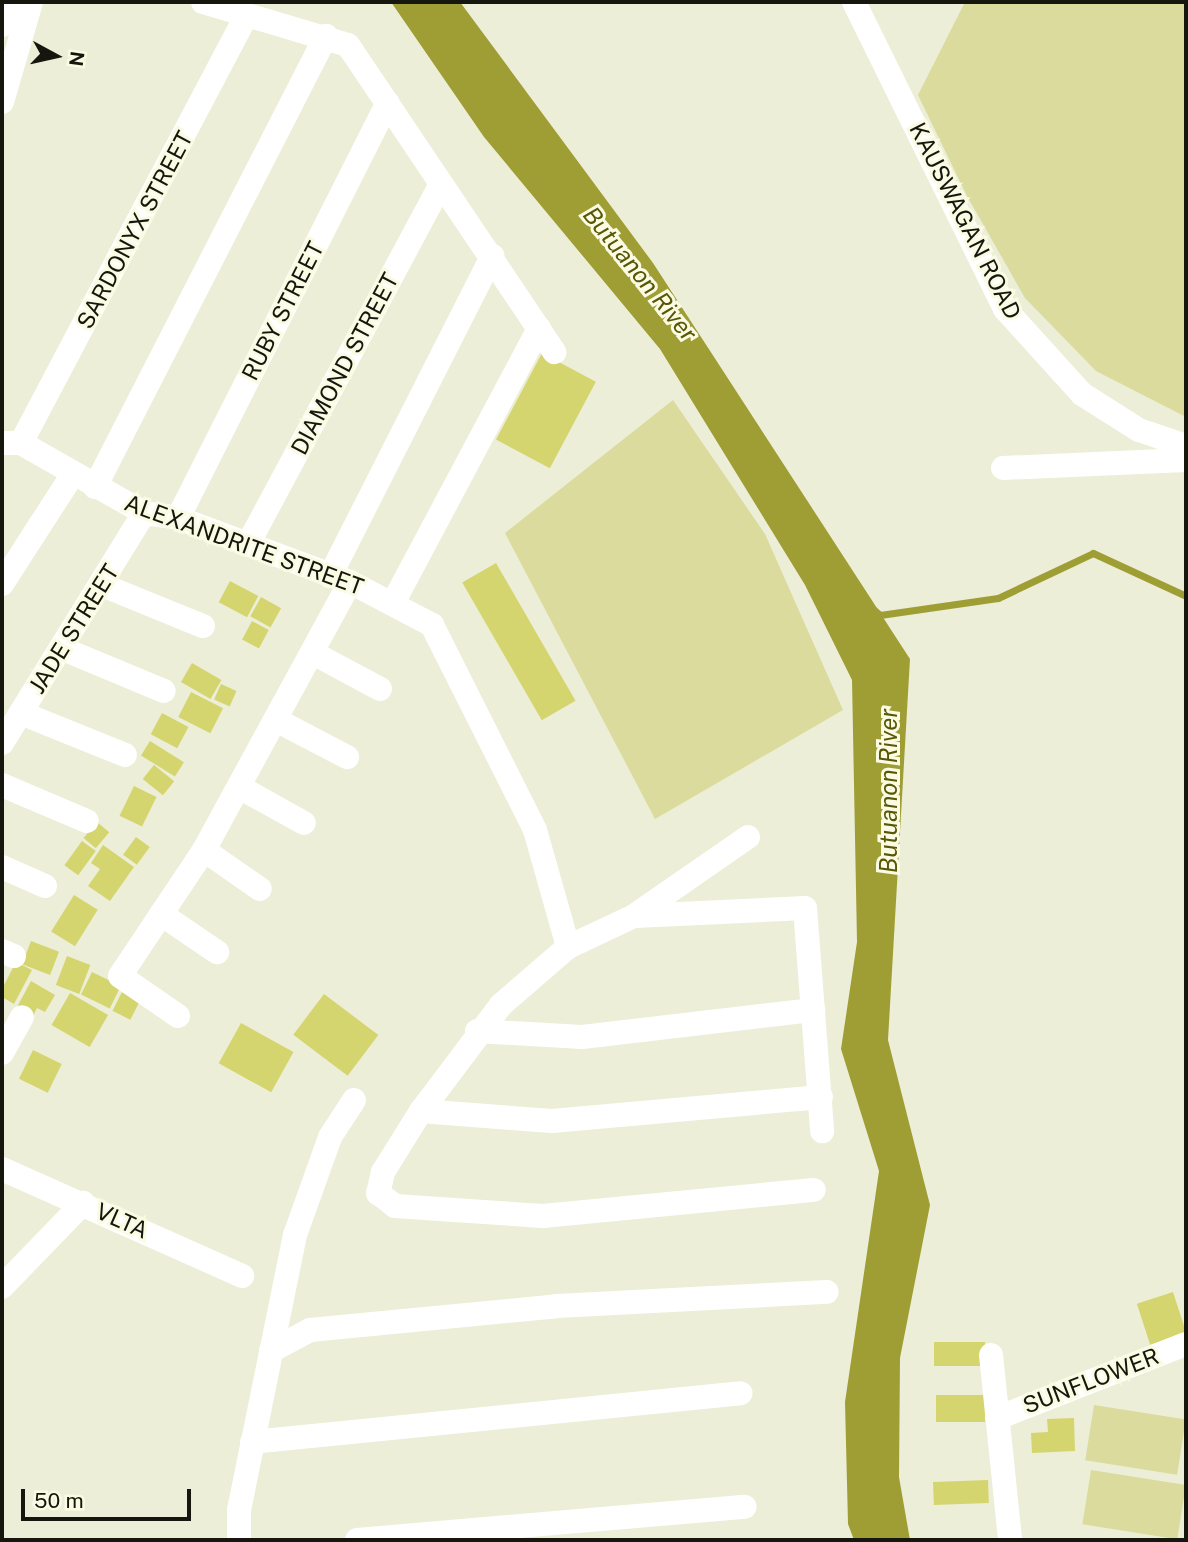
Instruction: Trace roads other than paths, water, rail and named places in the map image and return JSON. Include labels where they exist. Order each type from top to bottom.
[{"type":"street","points":[[2,25],[17,2]]},
{"type":"street","points":[[2,102],[31,2]]},
{"type":"street","points":[[202,2],[326,36],[348,45],[554,352]]},
{"type":"street","name":"KAUSWAGAN ROAD","points":[[854,2],[1006,309],[1082,394],[1139,430],[1186,446]]},
{"type":"street","name":"SARDONYX STREET","points":[[11,443],[247,15]]},
{"type":"street","points":[[95,487],[326,36]]},
{"type":"street","name":"RUBY STREET","points":[[178,518],[388,103]]},
{"type":"street","name":"DIAMOND STREET","points":[[248,544],[441,184]]},
{"type":"street","points":[[178,1016],[120,976],[204,849],[278,721],[313,653],[340,579],[492,256]]},
{"type":"street","points":[[394,603],[539,328]]},
{"type":"street","name":"ALEXANDRITE STREET","points":[[11,443],[144,513],[178,518],[340,579],[394,603],[432,625],[535,830],[568,947]]},
{"type":"street","points":[[1003,468],[1186,460]]},
{"type":"street","points":[[2,584],[73,474]]},
{"type":"street","name":"JADE STREET","points":[[2,743],[63,649],[144,513]]},
{"type":"street","points":[[102,585],[203,626]]},
{"type":"street","points":[[63,649],[164,691]]},
{"type":"street","points":[[313,653],[380,689]]},
{"type":"street","points":[[21,713],[125,755]]},
{"type":"street","points":[[278,721],[347,757]]},
{"type":"street","points":[[2,785],[86,821]]},
{"type":"street","points":[[239,787],[304,823]]},
{"type":"street","points":[[748,838],[634,916],[568,947],[477,1031],[421,1111],[378,1182],[377,1193],[396,1206],[543,1216],[814,1190]]},
{"type":"street","points":[[204,849],[260,889]]},
{"type":"street","points":[[2,867],[46,886]]},
{"type":"street","points":[[634,916],[805,908],[822,1131]]},
{"type":"street","points":[[161,914],[217,952]]},
{"type":"street","points":[[477,1031],[582,1037],[813,1010]]},
{"type":"street","points":[[2,1053],[22,1017]]},
{"type":"street","points":[[421,1111],[552,1121],[821,1097]]},
{"type":"street","points":[[239,1540],[252,1442],[295,1235],[330,1138],[354,1100]]},
{"type":"street","name":"VLTA","points":[[2,1169],[242,1276]]},
{"type":"street","points":[[2,1287],[83,1203]]},
{"type":"street","points":[[271,1351],[310,1330],[557,1306],[827,1292]]},
{"type":"street","name":"SUNFLOWER","points":[[997,1418],[1186,1344]]},
{"type":"street","name":"SUNFLOWER","points":[[992,1355],[1010,1540]]},
{"type":"street","points":[[252,1442],[741,1392]]},
{"type":"street","points":[[357,1540],[745,1507]]},
{"type":"water","name":"Butuanon River","points":[[391,2],[460,2],[653,263],[910,659],[888,1040],[930,1205],[900,1358],[899,1477],[910,1540],[854,1540],[848,1524],[845,1402],[879,1171],[841,1049],[857,942],[852,680],[805,585],[660,349],[484,137]]},
{"type":"waterway","points":[[874,610],[880,615],[998,598],[1093,553],[1186,596]]}]
